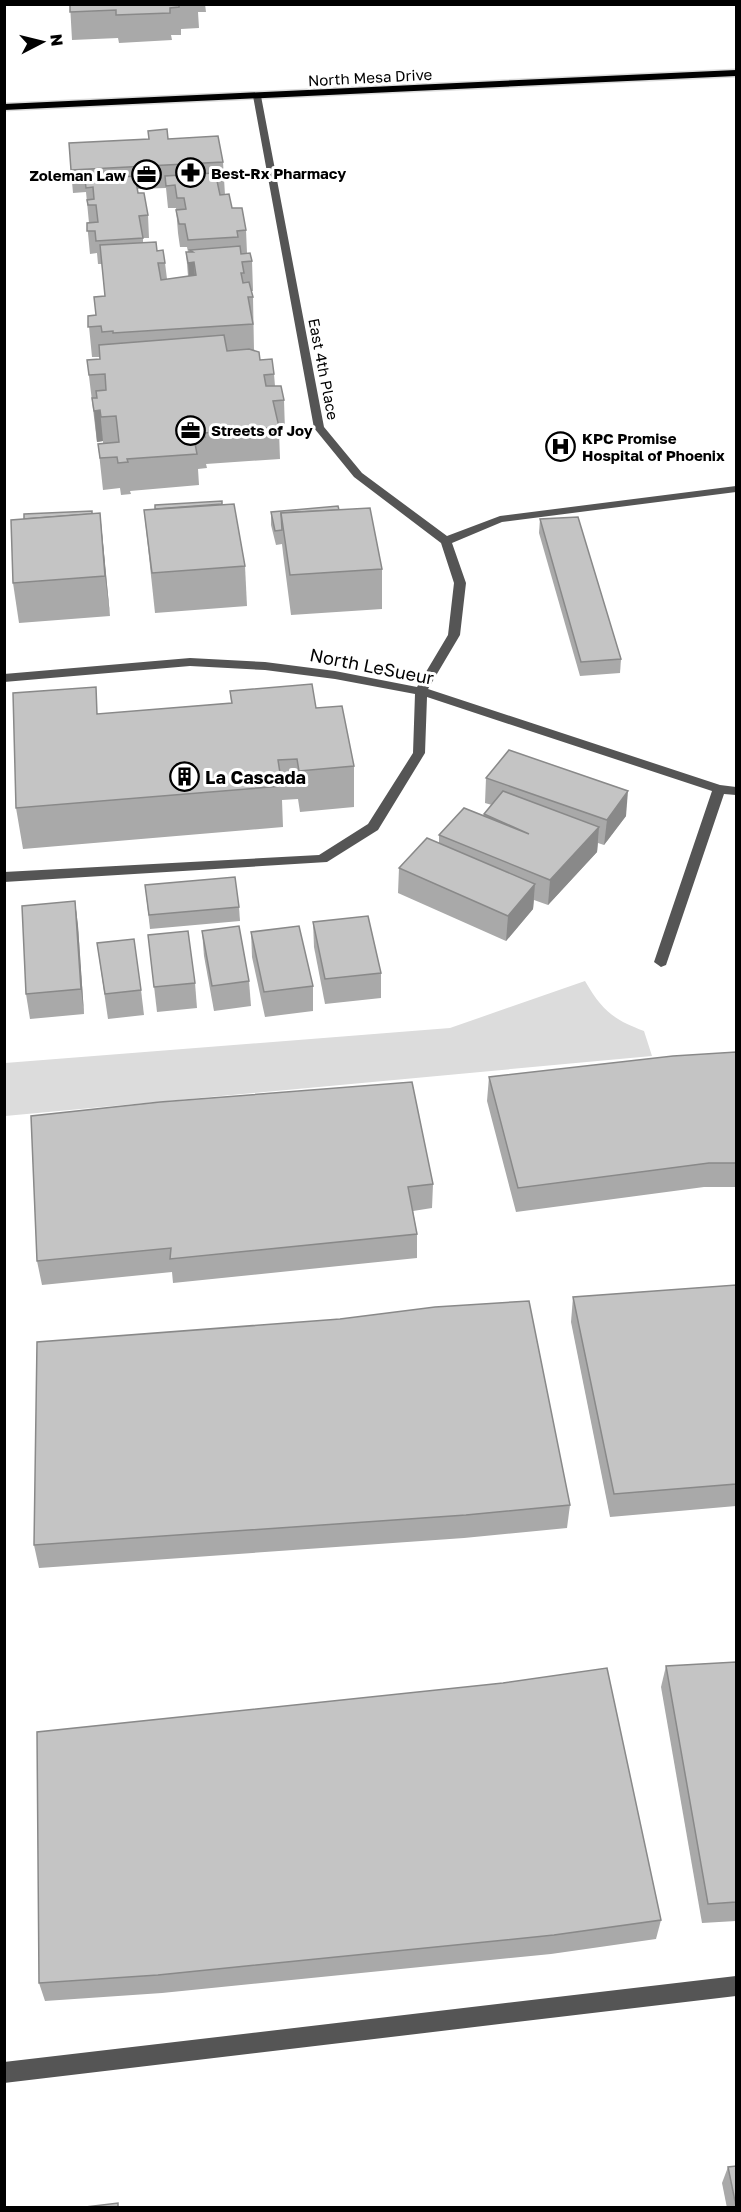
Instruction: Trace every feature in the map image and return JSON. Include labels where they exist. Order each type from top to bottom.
[{"type":"main road","name":"North Mesa Drive","points":[[4,107],[736,73]]},
{"type":"street","name":"East 4th Place","points":[[257,96],[319,429],[358,475],[446,541]]},
{"type":"street","points":[[4,877],[322,859],[373,827],[419,753],[421,691],[454,635],[460,583],[446,541],[500,519],[736,489]]},
{"type":"street","name":"North LeSueur","points":[[4,678],[190,662],[265,666],[335,675],[421,691],[719,789],[736,791]]},
{"type":"street","points":[[661,962],[719,789]]},
{"type":"street","points":[[4,2073],[736,1986]]},
{"type":"shaded area","points":[[585,981],[597,999],[616,1018],[644,1031],[652,1056],[5,1116],[5,1063],[450,1028]]},
{"type":"building","points":[[70,4],[179,4],[179,7],[170,8],[170,13],[116,15],[116,10],[70,12]]},
{"type":"building","points":[[167,129],[168,139],[218,136],[223,162],[71,170],[69,143],[149,139],[148,131]]},
{"type":"building","points":[[214,173],[214,176],[224,176],[225,180],[217,181],[220,195],[229,194],[232,208],[242,208],[246,230],[237,231],[238,237],[188,240],[185,224],[179,224],[176,210],[186,209],[184,198],[177,198],[175,185],[166,186],[165,176]]},
{"type":"building","points":[[135,176],[138,193],[144,193],[148,215],[139,216],[143,238],[96,241],[95,231],[87,231],[87,223],[98,222],[96,205],[88,205],[87,200],[94,199],[93,187],[86,188],[85,180]]},
{"type":"building","points":[[156,242],[157,251],[163,250],[165,263],[158,263],[161,280],[196,275],[194,262],[188,263],[186,252],[193,252],[190,250],[240,246],[241,254],[250,253],[252,261],[242,262],[244,273],[241,273],[243,283],[249,282],[253,297],[248,297],[253,324],[113,333],[113,331],[102,332],[101,326],[88,327],[88,316],[96,315],[94,297],[105,296],[100,245]]},
{"type":"building","name":"Streets of Joy","points":[[224,335],[227,351],[249,349],[259,352],[260,360],[272,359],[274,374],[264,375],[266,386],[281,386],[284,400],[273,401],[279,427],[204,433],[205,437],[194,438],[197,454],[127,459],[128,462],[118,463],[117,457],[100,458],[98,444],[119,442],[116,416],[101,417],[100,410],[94,411],[92,398],[97,398],[96,391],[106,390],[105,374],[89,375],[87,360],[100,359],[99,345]]},
{"type":"building","points":[[222,501],[222,504],[155,509],[155,505]]},
{"type":"building","points":[[234,504],[245,566],[152,573],[144,510]]},
{"type":"building","points":[[338,506],[339,510],[281,513],[282,530],[275,531],[271,512]]},
{"type":"building","points":[[370,508],[382,569],[290,575],[281,513]]},
{"type":"building","points":[[92,511],[92,514],[24,519],[24,514]]},
{"type":"building","points":[[100,513],[105,576],[13,583],[11,520]]},
{"type":"building","points":[[578,517],[621,659],[581,662],[540,519]]},
{"type":"building","points":[[312,684],[316,708],[342,706],[354,766],[299,771],[297,759],[278,760],[282,786],[16,808],[13,693],[96,687],[97,714],[232,703],[230,691]]},
{"type":"building","points":[[509,750],[628,791],[607,820],[486,778]]},
{"type":"building","points":[[503,791],[599,827],[550,880],[439,835],[464,808],[529,834],[484,814]]},
{"type":"building","points":[[427,838],[535,884],[508,916],[399,868]]},
{"type":"building","points":[[235,877],[239,907],[149,915],[145,885]]},
{"type":"building","points":[[75,901],[81,989],[26,994],[22,906]]},
{"type":"building","points":[[368,916],[381,973],[325,979],[313,922]]},
{"type":"building","points":[[239,926],[249,981],[212,986],[202,931]]},
{"type":"building","points":[[299,926],[313,986],[264,992],[251,932]]},
{"type":"building","points":[[188,931],[195,983],[154,987],[148,935]]},
{"type":"building","points":[[134,939],[141,990],[105,994],[97,943]]},
{"type":"building","points":[[736,1052],[736,1163],[709,1163],[518,1188],[489,1077],[673,1056]]},
{"type":"building","points":[[412,1082],[433,1184],[408,1187],[417,1234],[170,1259],[171,1248],[37,1261],[31,1116],[160,1102]]},
{"type":"building","points":[[736,1285],[736,1484],[614,1494],[573,1297]]},
{"type":"building","points":[[529,1301],[570,1505],[466,1515],[34,1545],[37,1342],[340,1319],[435,1307]]},
{"type":"building","points":[[736,1662],[736,1902],[708,1904],[666,1666]]},
{"type":"building","points":[[607,1668],[661,1920],[554,1935],[158,1975],[39,1983],[37,1732],[503,1683]]},
{"type":"building","points":[[736,2166],[736,2206],[728,2167]]},
{"type":"building","points":[[118,2203],[118,2208],[77,2208]]},
{"type":"place","name":"Best-Rx Pharmacy","points":[[190,173]]},
{"type":"place","name":"Zoleman Law","points":[[147,175]]},
{"type":"place","name":"Streets of Joy","points":[[190,430]]},
{"type":"place","name":"KPC Promise Hospital of Phoenix","points":[[561,447]]},
{"type":"place","name":"La Cascada","points":[[184,777]]}]
